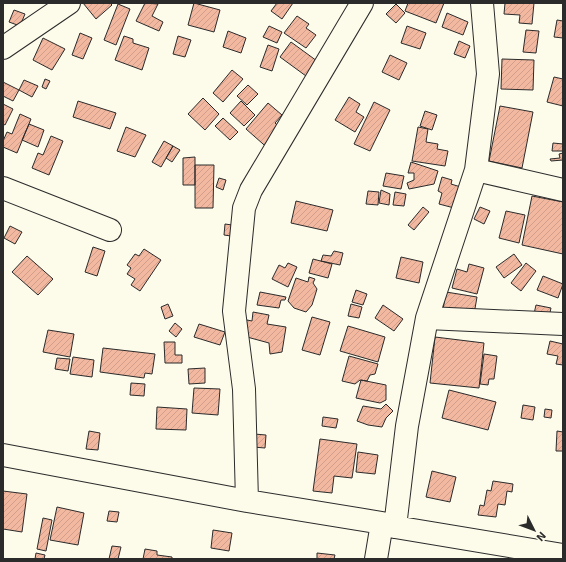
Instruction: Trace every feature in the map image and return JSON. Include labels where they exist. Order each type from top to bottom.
[{"type":"street","points":[[3,48],[69,3]]},
{"type":"street","points":[[247,500],[244,389],[234,311],[244,208],[251,190],[362,3]]},
{"type":"street","points":[[376,559],[389,525],[428,318],[476,170],[488,74],[482,3]]},
{"type":"street","points":[[476,170],[563,190]]},
{"type":"street","points":[[3,188],[110,230]]},
{"type":"street","points":[[428,318],[563,324]]},
{"type":"street","points":[[3,455],[247,500],[563,555]]},
{"type":"building","points":[[83,3],[110,3],[112,5],[96,19]]},
{"type":"building","points":[[145,3],[158,4],[152,16],[163,22],[159,31],[136,21]]},
{"type":"building","points":[[194,3],[220,10],[214,32],[188,25]]},
{"type":"building","points":[[277,3],[293,3],[282,19],[271,11]]},
{"type":"building","points":[[408,3],[444,3],[436,23],[405,11]]},
{"type":"building","points":[[505,3],[534,3],[532,24],[519,23],[520,15],[504,14]]},
{"type":"building","points":[[118,4],[130,9],[116,45],[104,40]]},
{"type":"building","points":[[396,4],[405,13],[396,23],[386,14]]},
{"type":"building","points":[[14,10],[25,14],[20,26],[9,22]]},
{"type":"building","points":[[447,13],[468,22],[463,35],[442,27]]},
{"type":"building","points":[[297,16],[309,24],[306,28],[316,35],[306,48],[284,33]]},
{"type":"building","points":[[557,20],[563,21],[563,38],[554,37]]},
{"type":"building","points":[[269,26],[282,32],[277,43],[263,37]]},
{"type":"building","points":[[407,26],[426,33],[420,49],[401,43]]},
{"type":"building","points":[[526,30],[539,31],[536,53],[523,52]]},
{"type":"building","points":[[228,31],[246,38],[241,53],[223,47]]},
{"type":"building","points":[[80,33],[92,38],[83,59],[72,55]]},
{"type":"building","points":[[124,36],[133,39],[133,43],[149,48],[142,70],[115,60]]},
{"type":"building","points":[[178,36],[191,40],[185,57],[173,54]]},
{"type":"building","points":[[43,38],[65,49],[52,70],[33,60]]},
{"type":"building","points":[[459,41],[470,46],[465,58],[454,54]]},
{"type":"building","points":[[291,42],[317,61],[306,76],[280,57]]},
{"type":"building","points":[[268,45],[279,49],[272,71],[260,67]]},
{"type":"building","points":[[390,55],[407,63],[399,80],[382,72]]},
{"type":"building","points":[[502,59],[534,60],[533,90],[501,89]]},
{"type":"building","points":[[232,70],[243,79],[223,102],[213,93]]},
{"type":"building","points":[[554,77],[563,79],[563,106],[547,102]]},
{"type":"building","points":[[45,79],[50,81],[46,89],[42,87]]},
{"type":"building","points":[[24,80],[38,86],[32,97],[19,90]]},
{"type":"building","points":[[3,82],[19,90],[13,101],[3,96]]},
{"type":"building","points":[[248,85],[258,94],[247,105],[237,96]]},
{"type":"building","points":[[349,97],[360,104],[356,112],[364,117],[355,132],[335,120]]},
{"type":"building","points":[[203,98],[219,114],[205,130],[188,114]]},
{"type":"building","points":[[78,101],[116,113],[110,129],[73,117]]},
{"type":"building","points":[[241,101],[255,115],[244,126],[230,113]]},
{"type":"building","points":[[374,102],[390,110],[370,151],[354,144]]},
{"type":"building","points":[[268,103],[282,115],[275,123],[286,133],[271,151],[246,129]]},
{"type":"building","points":[[3,104],[13,109],[5,125],[3,124]]},
{"type":"building","points":[[500,106],[533,112],[522,168],[489,161]]},
{"type":"building","points":[[425,111],[437,115],[432,130],[420,126]]},
{"type":"building","points":[[20,114],[31,119],[17,153],[3,147],[3,141],[7,132],[12,134]]},
{"type":"building","points":[[223,118],[238,132],[230,140],[215,126]]},
{"type":"building","points":[[29,124],[44,130],[38,147],[22,140]]},
{"type":"building","points":[[126,127],[146,135],[135,157],[117,151]]},
{"type":"building","points":[[418,127],[428,129],[426,142],[438,144],[437,149],[448,151],[445,166],[412,161]]},
{"type":"building","points":[[51,136],[63,141],[49,175],[32,168],[38,153],[43,155]]},
{"type":"building","points":[[164,141],[173,146],[161,167],[152,162]]},
{"type":"building","points":[[553,143],[563,144],[563,151],[552,151]]},
{"type":"building","points":[[173,146],[180,150],[172,162],[166,158]]},
{"type":"building","points":[[563,153],[563,160],[551,161],[550,159],[560,158],[559,154]]},
{"type":"building","points":[[195,157],[195,185],[183,185],[183,158]]},
{"type":"building","points":[[411,162],[438,171],[434,184],[409,189],[407,183],[414,180],[414,173],[408,173]]},
{"type":"building","points":[[195,165],[214,165],[213,208],[195,208]]},
{"type":"building","points":[[386,173],[404,176],[401,189],[383,186]]},
{"type":"building","points":[[442,177],[452,180],[451,184],[464,188],[458,209],[439,204],[442,193],[438,191]]},
{"type":"building","points":[[219,178],[226,180],[223,190],[216,187]]},
{"type":"building","points":[[381,190],[390,194],[389,205],[379,203]]},
{"type":"building","points":[[368,191],[379,192],[378,205],[366,204]]},
{"type":"building","points":[[395,192],[406,194],[404,206],[393,205]]},
{"type":"building","points":[[532,196],[563,202],[563,254],[522,245]]},
{"type":"building","points":[[296,201],[333,210],[327,231],[291,223]]},
{"type":"building","points":[[423,207],[429,212],[414,230],[408,225]]},
{"type":"building","points":[[480,207],[490,211],[484,224],[474,219]]},
{"type":"building","points":[[506,211],[525,215],[519,243],[499,238]]},
{"type":"building","points":[[225,224],[239,226],[238,237],[224,235]]},
{"type":"building","points":[[10,226],[22,232],[15,244],[4,238]]},
{"type":"building","points":[[93,247],[105,251],[97,276],[85,272]]},
{"type":"building","points":[[144,249],[161,260],[140,291],[131,285],[135,279],[127,274],[131,268],[127,265],[135,254],[139,256]]},
{"type":"building","points":[[334,251],[343,253],[340,265],[321,261],[323,255],[331,256]]},
{"type":"building","points":[[514,254],[522,265],[504,278],[496,267]]},
{"type":"building","points":[[27,256],[53,279],[38,295],[12,272]]},
{"type":"building","points":[[401,257],[423,262],[419,283],[396,278]]},
{"type":"building","points":[[313,259],[332,264],[328,278],[309,273]]},
{"type":"building","points":[[288,263],[297,267],[288,287],[272,279],[279,265],[285,268]]},
{"type":"building","points":[[526,263],[536,271],[521,291],[511,283]]},
{"type":"building","points":[[469,264],[484,268],[477,294],[452,288],[457,269],[467,272]]},
{"type":"building","points":[[543,276],[563,284],[558,298],[537,290]]},
{"type":"building","points":[[309,277],[315,279],[313,283],[317,289],[312,305],[306,312],[294,308],[288,301],[296,278],[308,282]]},
{"type":"building","points":[[356,290],[367,294],[363,305],[352,302]]},
{"type":"building","points":[[260,292],[286,297],[285,300],[281,300],[279,308],[257,305]]},
{"type":"building","points":[[446,292],[477,297],[473,320],[442,315]]},
{"type":"building","points":[[168,304],[173,316],[165,319],[161,307]]},
{"type":"building","points":[[351,304],[362,307],[359,318],[348,316]]},
{"type":"building","points":[[383,305],[403,319],[394,331],[375,318]]},
{"type":"building","points":[[536,305],[551,308],[548,321],[533,318]]},
{"type":"building","points":[[253,312],[269,315],[267,324],[286,327],[282,352],[270,354],[269,343],[247,337],[244,326],[247,320],[252,321]]},
{"type":"building","points":[[312,317],[330,322],[320,355],[302,350]]},
{"type":"building","points":[[175,323],[182,329],[176,337],[169,331]]},
{"type":"building","points":[[199,324],[225,332],[220,345],[194,337]]},
{"type":"building","points":[[348,326],[385,337],[378,362],[340,351]]},
{"type":"building","points":[[48,330],[74,334],[70,357],[43,352]]},
{"type":"building","points":[[435,337],[484,343],[479,388],[430,383]]},
{"type":"building","points":[[550,341],[563,344],[563,365],[556,364],[558,356],[547,354]]},
{"type":"building","points":[[164,342],[175,342],[175,355],[182,355],[182,363],[165,363]]},
{"type":"building","points":[[103,348],[155,354],[152,374],[145,373],[144,378],[100,372]]},
{"type":"building","points":[[484,354],[497,356],[494,379],[489,379],[488,385],[480,384]]},
{"type":"building","points":[[349,356],[378,364],[375,374],[370,375],[367,381],[360,380],[355,384],[342,381]]},
{"type":"building","points":[[73,357],[94,360],[92,377],[70,374]]},
{"type":"building","points":[[57,358],[70,359],[68,371],[55,369]]},
{"type":"building","points":[[205,368],[205,383],[189,384],[188,369]]},
{"type":"building","points":[[361,380],[386,385],[386,400],[380,403],[356,398]]},
{"type":"building","points":[[131,383],[145,384],[144,396],[130,395]]},
{"type":"building","points":[[194,388],[220,389],[218,415],[192,413]]},
{"type":"building","points":[[449,390],[496,402],[488,430],[442,418]]},
{"type":"building","points":[[386,404],[393,411],[386,418],[382,427],[368,425],[357,421],[363,406],[381,409]]},
{"type":"building","points":[[523,405],[535,407],[533,420],[521,418]]},
{"type":"building","points":[[157,407],[187,409],[186,430],[156,429]]},
{"type":"building","points":[[545,409],[552,410],[551,418],[544,417]]},
{"type":"building","points":[[323,417],[338,419],[336,428],[322,426]]},
{"type":"building","points":[[89,431],[100,433],[98,450],[86,449]]},
{"type":"building","points":[[557,431],[563,432],[563,451],[556,451]]},
{"type":"building","points":[[254,434],[266,435],[265,448],[253,447]]},
{"type":"building","points":[[320,439],[357,444],[352,478],[334,476],[332,493],[313,491]]},
{"type":"building","points":[[358,452],[378,455],[375,474],[356,472]]},
{"type":"building","points":[[432,471],[456,477],[450,502],[426,497]]},
{"type":"building","points":[[493,481],[513,484],[512,492],[507,491],[505,505],[498,504],[496,517],[478,515],[480,505],[484,506],[487,490],[491,491]]},
{"type":"building","points":[[3,491],[27,494],[22,532],[3,529]]},
{"type":"building","points":[[57,507],[84,513],[78,545],[50,540]]},
{"type":"building","points":[[109,511],[119,512],[117,522],[107,521]]},
{"type":"building","points":[[43,518],[52,520],[46,551],[37,549]]},
{"type":"building","points":[[213,530],[232,533],[229,551],[211,548]]},
{"type":"building","points":[[112,546],[121,547],[118,559],[109,559]]},
{"type":"building","points":[[145,549],[157,551],[157,555],[172,557],[172,559],[143,559]]},
{"type":"building","points":[[36,553],[45,555],[44,559],[35,559]]},
{"type":"building","points":[[317,553],[335,555],[334,559],[317,559]]}]
